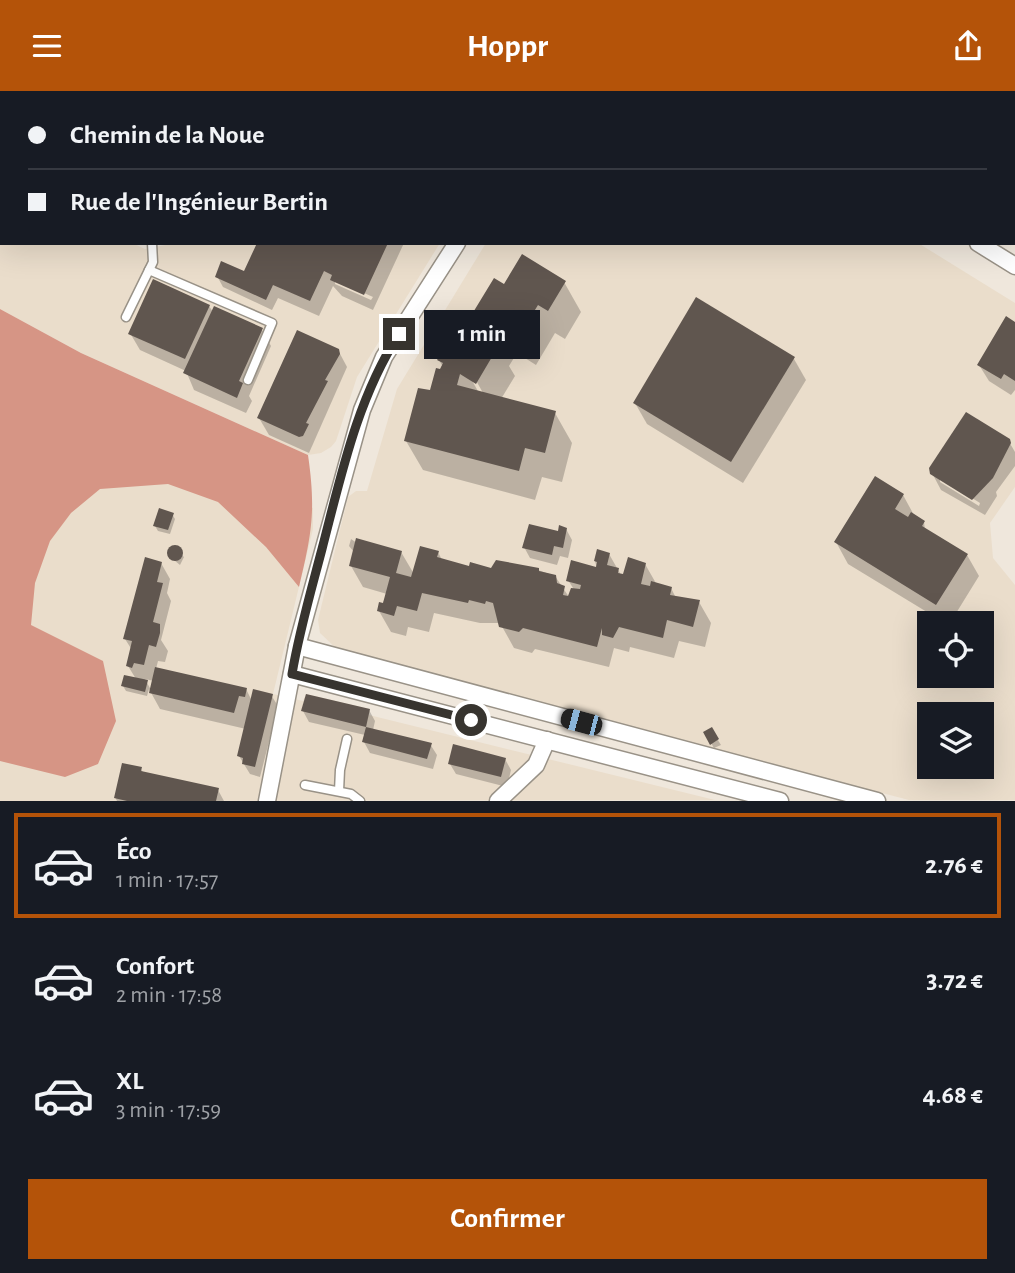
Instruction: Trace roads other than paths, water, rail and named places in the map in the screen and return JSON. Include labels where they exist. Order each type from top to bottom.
[{"type":"street","points":[[267,800],[297,646],[362,409],[384,357],[456,245]]},
{"type":"street","points":[[981,245],[1015,266]]},
{"type":"street","points":[[297,646],[831,795],[877,800]]},
{"type":"street","points":[[292,674],[780,800]]},
{"type":"street","points":[[498,800],[536,765],[547,740]]},
{"type":"lane","points":[[127,317],[153,262],[152,245]]},
{"type":"lane","points":[[149,270],[272,323],[248,380]]},
{"type":"lane","points":[[339,791],[340,770],[347,739]]},
{"type":"lane","points":[[305,785],[351,794],[360,800]]}]
